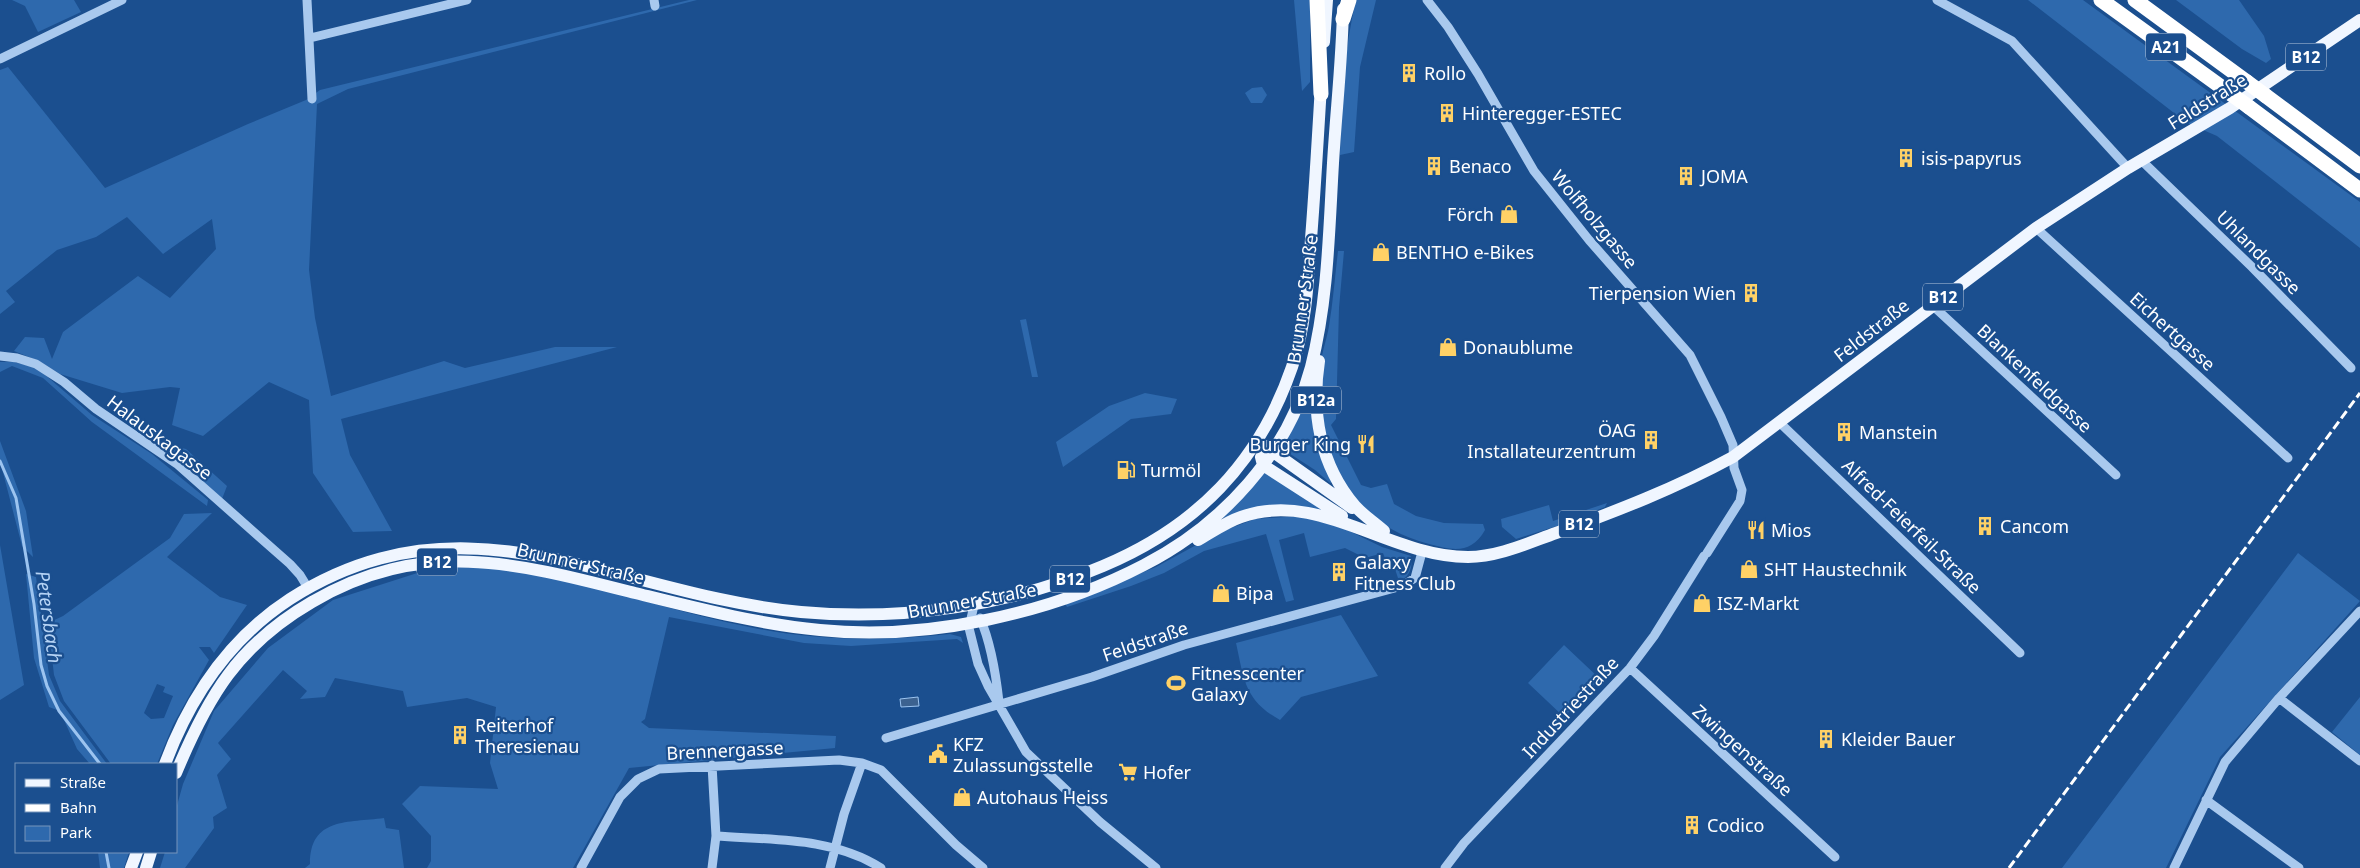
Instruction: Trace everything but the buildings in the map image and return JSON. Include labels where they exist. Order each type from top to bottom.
[{"type":"highway","points":[[1317,0],[1321,94]]},
{"type":"highway","points":[[1343,20],[1349,0]]},
{"type":"highway","name":"A21","points":[[2101,0],[2360,190]]},
{"type":"highway","name":"A21","points":[[2136,0],[2360,166]]},
{"type":"main road","name":"Brunner Straße","points":[[165,763],[193,703],[224,658],[254,626],[308,588],[344,570],[399,553],[428,549],[477,547],[551,558],[692,594],[800,612],[881,614],[974,605],[1080,576],[1146,547],[1176,528],[1215,495],[1237,472],[1257,441],[1283,390],[1300,338],[1309,269],[1327,0]]},
{"type":"main road","name":"Brunner Straße","points":[[178,768],[197,721],[212,696],[228,674],[267,633],[286,618],[336,589],[361,578],[397,567],[467,560],[519,566],[700,609],[824,631],[872,632],[914,630],[976,621],[1047,604],[1087,591],[1140,567],[1184,542],[1228,506],[1263,465],[1295,409],[1310,370],[1320,323],[1329,248],[1343,0]]},
{"type":"main road","name":"Feldstraße","points":[[1384,535],[1422,552],[1470,557],[1519,546],[1681,485],[1733,457],[1780,423],[1932,305],[2036,228],[2128,168],[2238,103],[2360,20]]},
{"type":"main road","name":"B12a","points":[[1329,248],[1332,279],[1316,394],[1320,435],[1330,467],[1338,482],[1356,507],[1384,535]]},
{"type":"main road","points":[[1257,441],[1272,450],[1384,535]]},
{"type":"main road","points":[[1257,441],[1263,465],[1344,517],[1384,535]]},
{"type":"main road","points":[[1184,542],[1194,542],[1242,516],[1266,511],[1290,510],[1328,516],[1384,535]]},
{"type":"main road","points":[[131,868],[137,853]]},
{"type":"main road","points":[[146,868],[151,853]]},
{"type":"street","points":[[0,59],[122,0]]},
{"type":"street","points":[[308,0],[312,98]]},
{"type":"street","points":[[310,38],[467,0]]},
{"type":"street","name":"Wolfholzgasse","points":[[1427,0],[1448,27],[1478,74],[1534,171],[1589,240],[1690,356],[1734,445],[1733,457]]},
{"type":"street","points":[[1937,0],[2012,41],[2128,168]]},
{"type":"street","name":"Uhlandgasse","points":[[2142,161],[2252,267],[2351,368]]},
{"type":"street","name":"Eichertgasse","points":[[2036,228],[2288,458]]},
{"type":"street","name":"Blankenfeldgasse","points":[[1932,305],[2116,474]]},
{"type":"street","name":"Halauskagasse","points":[[0,356],[17,358],[40,366],[64,382],[96,409],[176,464],[290,564],[308,588]]},
{"type":"street","name":"Alfred-Feierfeil-Straße","points":[[1780,423],[2020,653]]},
{"type":"street","name":"Industriestraße","points":[[1445,868],[1464,843],[1630,668],[1654,636],[1740,501],[1742,490],[1734,468],[1733,457]]},
{"type":"street","name":"Feldstraße","points":[[886,738],[1092,677],[1184,645],[1402,586],[1415,578],[1422,552]]},
{"type":"street","points":[[974,605],[976,621],[997,682],[1000,705]]},
{"type":"street","points":[[2174,868],[2225,762],[2279,698],[2360,611]]},
{"type":"street","points":[[976,621],[970,639],[978,664],[1026,752],[1113,834],[1156,868]]},
{"type":"street","name":"Zwingenstraße","points":[[1630,668],[1835,857]]},
{"type":"street","points":[[2279,698],[2360,761]]},
{"type":"street","name":"Brennergasse","points":[[581,868],[620,797],[638,779],[659,769],[839,760],[862,763],[881,770],[956,845],[983,868]]},
{"type":"street","points":[[830,868],[844,814],[862,763]]},
{"type":"street","points":[[712,766],[716,836],[712,868]]},
{"type":"street","points":[[2206,800],[2299,868]]},
{"type":"street","points":[[716,836],[800,842],[836,848],[869,860],[881,868]]},
{"type":"green space","points":[[12,0],[74,0],[81,12],[38,32],[25,6]]},
{"type":"green space","points":[[689,0],[697,0],[348,89],[317,104],[309,270],[315,318],[331,396],[444,361],[465,368],[555,347],[617,347],[341,419],[350,455],[392,531],[353,532],[313,473],[309,400],[269,382],[203,436],[172,425],[180,388],[170,387],[122,393],[60,374],[39,361],[14,351],[25,337],[44,338],[52,359],[63,332],[138,276],[170,298],[216,249],[212,219],[163,254],[127,217],[96,237],[57,250],[6,291],[15,302],[0,314],[0,70],[8,67],[105,188],[306,100],[320,90]]},
{"type":"green space","points":[[1294,0],[1310,0],[1310,82],[1302,91]]},
{"type":"green space","points":[[1356,0],[1376,0],[1360,67],[1354,152],[1340,155],[1344,77]]},
{"type":"green space","points":[[2028,0],[2083,0],[2360,202],[2360,248],[2217,136],[2187,123]]},
{"type":"green space","points":[[2176,0],[2239,0],[2264,36],[2271,59],[2266,63],[2242,49]]},
{"type":"green space","points":[[1262,87],[1267,95],[1262,103],[1251,103],[1245,93],[1252,88]]},
{"type":"green space","points":[[1338,251],[1344,251],[1339,308],[1336,419],[1331,425],[1361,485],[1371,488],[1387,484],[1394,504],[1416,516],[1444,523],[1483,524],[1485,530],[1474,544],[1460,549],[1445,548],[1399,533],[1374,518],[1355,499],[1340,476],[1330,451],[1323,423],[1321,394],[1321,363],[1328,331]]},
{"type":"green space","points":[[1026,319],[1038,377],[1032,377],[1020,320]]},
{"type":"green space","points":[[0,362],[14,362],[37,368],[92,415],[152,454],[208,500],[207,506],[92,422],[43,378],[12,366],[0,372]]},
{"type":"green space","points":[[1145,393],[1177,399],[1171,414],[1131,419],[1063,467],[1056,442],[1109,406]]},
{"type":"green space","points":[[1307,394],[1311,396],[1332,482],[1330,483],[1315,470],[1281,448]]},
{"type":"green space","points":[[0,441],[26,511],[33,557],[22,546],[0,461]]},
{"type":"green space","points":[[159,443],[186,449],[227,486],[222,499]]},
{"type":"green space","points":[[1265,472],[1325,509],[1322,512],[1266,507],[1223,518]]},
{"type":"green space","points":[[1607,503],[1605,507],[1560,525],[1516,539],[1502,527],[1501,519],[1549,505],[1553,521]]},
{"type":"green space","points":[[212,513],[167,557],[220,597],[247,605],[214,653],[210,647],[199,647],[209,660],[173,725],[157,763],[110,763],[64,701],[54,675],[48,623],[63,616],[170,538],[184,514]],"holes":[[[157,684],[165,687],[163,692],[173,696],[164,718],[151,719],[144,713]]]},
{"type":"green space","points":[[1300,516],[1339,526],[1382,547],[1411,556],[1412,564],[1410,571],[1406,577],[1399,581],[1392,560],[1386,561],[1383,553],[1365,558],[1345,548],[1310,557],[1304,533],[1279,540],[1294,600],[1286,602],[1266,534],[1204,551],[1164,573],[1131,586],[1067,607],[1065,603],[1156,567],[1220,532],[1255,519]]},
{"type":"green space","points":[[0,545],[24,685],[0,700]]},
{"type":"green space","points":[[2298,553],[2360,601],[2220,757],[2166,868],[2062,868]]},
{"type":"green space","points":[[436,567],[487,568],[538,575],[592,587],[700,616],[779,632],[876,639],[950,634],[961,637],[963,643],[957,639],[851,646],[804,643],[669,617],[645,719],[641,722],[649,728],[836,736],[835,748],[629,768],[573,868],[427,868],[431,861],[431,836],[402,804],[420,786],[498,789],[490,763],[496,707],[467,698],[407,707],[403,691],[335,678],[325,697],[300,699],[307,691],[283,670],[218,743],[231,759],[217,775],[227,808],[213,817],[214,828],[185,868],[160,868],[165,853],[178,853],[178,802],[183,784],[214,711],[268,648],[333,600]]},
{"type":"green space","points":[[26,574],[36,577],[49,675],[60,701],[106,763],[89,763],[77,749],[60,711],[49,707],[34,658]]},
{"type":"green space","points":[[1341,615],[1378,676],[1301,697],[1280,720],[1259,705],[1252,696],[1244,678],[1236,643]]},
{"type":"green space","points":[[1564,645],[1600,679],[1564,717],[1528,683]]},
{"type":"green space","points":[[2360,697],[2360,755],[2332,732]]},
{"type":"green space","points":[[384,818],[386,828],[399,830],[404,868],[305,868],[310,864],[316,838],[324,830],[345,822]]},
{"type":"green space","points":[[98,853],[129,853],[124,868],[100,868]]},
{"type":"shaded area","points":[[918,697],[919,706],[901,707],[900,699]]},
{"type":"waterway","name":"Petersbach","points":[[0,461],[16,498],[34,604],[41,665],[47,686],[59,711],[99,763]]},
{"type":"waterway","name":"Petersbach","points":[[106,853],[109,868]]},
{"type":"railway","points":[[2009,868],[2360,393]]},
{"type":"place","name":"Rollo","points":[[1409,73]]},
{"type":"place","name":"Hinteregger-ESTEC","points":[[1447,113]]},
{"type":"place","name":"isis-papyrus","points":[[1906,158]]},
{"type":"place","name":"Benaco","points":[[1434,166]]},
{"type":"place","name":"JOMA","points":[[1686,176]]},
{"type":"place","name":"Förch","points":[[1509,214]]},
{"type":"place","name":"BENTHO e-Bikes","points":[[1381,252]]},
{"type":"place","name":"Tierpension Wien","points":[[1751,293]]},
{"type":"place","name":"Donaublume","points":[[1448,347]]},
{"type":"place","name":"Manstein","points":[[1844,432]]},
{"type":"place","name":"ÖAG Installateurzentrum","points":[[1651,440]]},
{"type":"place","name":"Burger King","points":[[1366,444]]},
{"type":"place","name":"Turmöl","points":[[1126,470]]},
{"type":"place","name":"Cancom","points":[[1985,526]]},
{"type":"place","name":"Mios","points":[[1756,530]]},
{"type":"place","name":"SHT Haustechnik","points":[[1749,569]]},
{"type":"place","name":"Galaxy Fitness Club","points":[[1339,572]]},
{"type":"place","name":"Bipa","points":[[1221,593]]},
{"type":"place","name":"ISZ-Markt","points":[[1702,603]]},
{"type":"place","name":"Fitnesscenter Galaxy","points":[[1176,683]]},
{"type":"place","name":"Reiterhof Theresienau","points":[[460,735]]},
{"type":"place","name":"Kleider Bauer","points":[[1826,739]]},
{"type":"place","name":"KFZ Zulassungsstelle","points":[[938,754]]},
{"type":"place","name":"Hofer","points":[[1128,772]]},
{"type":"place","name":"Autohaus Heiss","points":[[962,797]]},
{"type":"place","name":"Codico","points":[[1692,825]]}]
